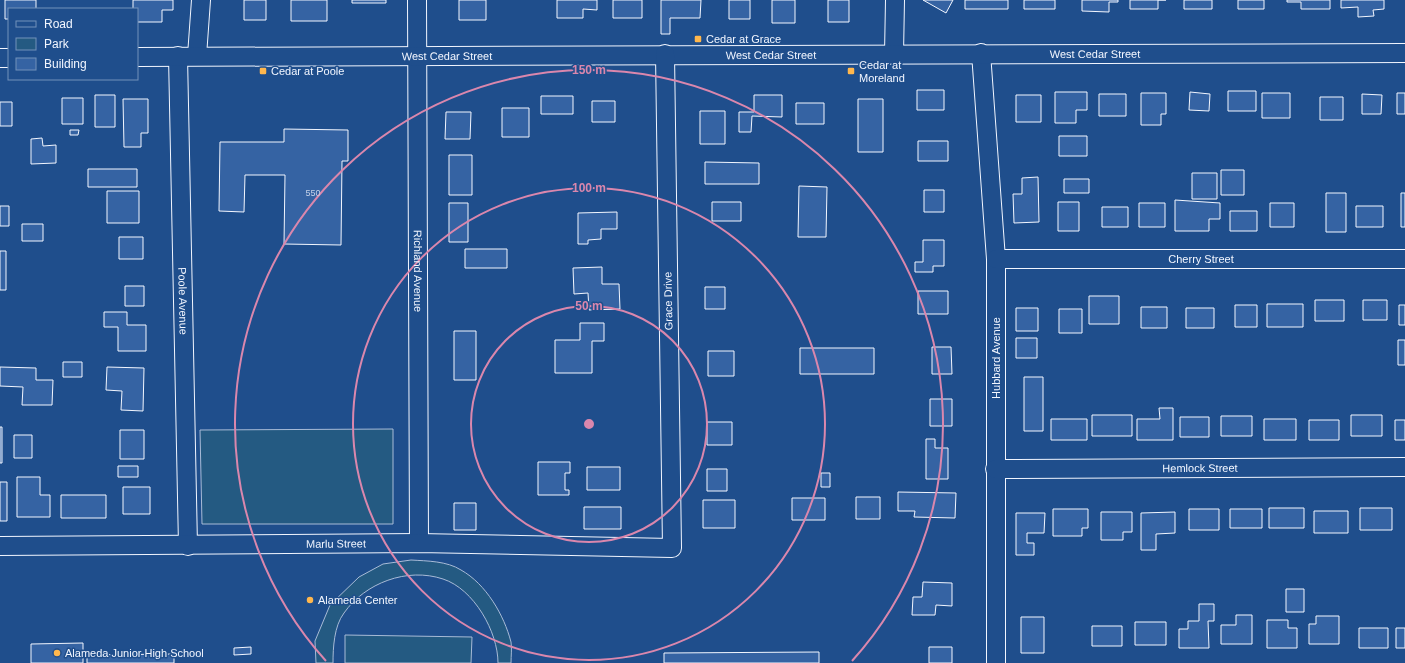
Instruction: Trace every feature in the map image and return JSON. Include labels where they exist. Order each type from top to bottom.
[{"type":"street","points":[[197,56],[201,0]]},
{"type":"street","name":"Richland Avenue","points":[[417,0],[420,543]]},
{"type":"street","points":[[894,54],[895,0]]},
{"type":"street","name":"Hubbard Avenue","points":[[981,53],[996,259],[996,663]]},
{"type":"street","name":"West Cedar Street","points":[[138,57],[417,54],[1405,53]]},
{"type":"street","name":"Grace Drive","points":[[665,54],[672,548]]},
{"type":"street","name":"Poole Avenue","points":[[178,56],[188,546]]},
{"type":"street","name":"Cherry Street","points":[[996,259],[1405,259]]},
{"type":"street","name":"Hemlock Street","points":[[995,470],[1405,468]]},
{"type":"street","name":"Marlu Street","points":[[0,546],[188,546],[420,543],[672,548]]},
{"type":"green space","points":[[393,429],[393,524],[202,524],[200,430]]},
{"type":"green space","points":[[411,560],[437,562],[450,565],[461,570],[478,583],[493,601],[504,621],[511,642],[511,663],[498,663],[494,638],[489,625],[474,602],[465,592],[454,584],[443,579],[415,575],[388,580],[363,593],[344,613],[338,624],[334,644],[333,663],[316,663],[315,641],[330,605],[359,577],[383,564]]},
{"type":"green space","points":[[345,635],[472,637],[471,663],[345,663]]},
{"type":"building","points":[[5,0],[36,0],[36,8],[8,8],[8,19],[5,19]]},
{"type":"building","points":[[133,0],[173,0],[173,10],[162,10],[162,22],[138,22],[138,8],[133,8]]},
{"type":"building","points":[[244,0],[266,0],[266,20],[244,20]]},
{"type":"building","points":[[291,0],[327,0],[327,21],[291,21]]},
{"type":"building","points":[[352,0],[386,0],[386,3],[352,3]]},
{"type":"building","points":[[459,0],[486,0],[486,20],[459,20]]},
{"type":"building","points":[[557,0],[597,0],[597,10],[583,9],[583,18],[557,18]]},
{"type":"building","points":[[613,0],[642,0],[642,18],[613,18]]},
{"type":"building","points":[[661,0],[701,0],[700,18],[670,18],[670,34],[661,34]]},
{"type":"building","points":[[729,0],[750,0],[750,19],[729,19]]},
{"type":"building","points":[[772,0],[795,0],[795,23],[772,23]]},
{"type":"building","points":[[828,0],[849,0],[849,22],[828,22]]},
{"type":"building","points":[[923,0],[953,0],[946,13]]},
{"type":"building","points":[[965,0],[1008,0],[1008,9],[965,9]]},
{"type":"building","points":[[1024,0],[1055,0],[1055,9],[1024,9]]},
{"type":"building","points":[[1082,0],[1118,0],[1118,2],[1109,2],[1109,12],[1082,11]]},
{"type":"building","points":[[1130,0],[1158,0],[1158,9],[1130,9]]},
{"type":"building","points":[[1184,0],[1212,0],[1212,9],[1184,9]]},
{"type":"building","points":[[1238,0],[1264,0],[1264,9],[1238,9]]},
{"type":"building","points":[[1287,0],[1330,0],[1330,9],[1301,9],[1301,2],[1287,2]]},
{"type":"building","points":[[1341,0],[1384,0],[1384,9],[1373,10],[1374,16],[1358,17],[1358,7],[1341,8]]},
{"type":"building","points":[[917,90],[944,90],[944,110],[917,110]]},
{"type":"building","points":[[1228,91],[1256,91],[1256,111],[1228,111]]},
{"type":"building","points":[[1055,92],[1087,92],[1087,110],[1076,110],[1076,123],[1055,123]]},
{"type":"building","points":[[1190,92],[1210,94],[1209,111],[1189,110]]},
{"type":"building","points":[[1141,93],[1166,93],[1166,114],[1161,114],[1161,125],[1141,125]]},
{"type":"building","points":[[1262,93],[1290,93],[1290,118],[1262,118]]},
{"type":"building","points":[[1397,93],[1405,93],[1405,114],[1397,114]]},
{"type":"building","points":[[1099,94],[1126,94],[1126,116],[1099,116]]},
{"type":"building","points":[[1362,94],[1382,95],[1381,114],[1362,114]]},
{"type":"building","points":[[95,95],[115,95],[115,127],[95,127]]},
{"type":"building","points":[[754,95],[782,95],[782,117],[752,116],[751,132],[739,132],[739,112],[754,112]]},
{"type":"building","points":[[1016,95],[1041,95],[1041,122],[1016,122]]},
{"type":"building","points":[[541,96],[573,96],[573,114],[541,114]]},
{"type":"building","points":[[1320,97],[1343,97],[1343,120],[1320,120]]},
{"type":"building","points":[[62,98],[83,98],[83,124],[62,124]]},
{"type":"building","points":[[123,99],[148,99],[148,133],[141,133],[141,147],[124,147]]},
{"type":"building","points":[[858,99],[883,99],[883,152],[858,152]]},
{"type":"building","points":[[592,101],[615,101],[615,122],[592,122]]},
{"type":"building","points":[[0,102],[12,102],[12,126],[0,126]]},
{"type":"building","points":[[796,103],[824,103],[824,124],[796,124]]},
{"type":"building","points":[[502,108],[529,108],[529,137],[502,137]]},
{"type":"building","points":[[700,111],[725,111],[725,144],[700,144]]},
{"type":"building","points":[[446,112],[471,112],[470,139],[445,139]]},
{"type":"building","points":[[284,129],[348,130],[348,161],[342,161],[341,245],[284,244],[285,175],[245,175],[244,212],[219,211],[220,142],[284,142]]},
{"type":"building","points":[[70,130],[79,130],[78,135],[70,135]]},
{"type":"building","points":[[1059,136],[1087,136],[1087,156],[1059,156]]},
{"type":"building","points":[[42,138],[43,146],[56,145],[56,163],[31,164],[31,139]]},
{"type":"building","points":[[918,141],[948,141],[948,161],[918,161]]},
{"type":"building","points":[[449,155],[472,155],[472,195],[449,195]]},
{"type":"building","points":[[705,162],[759,163],[759,184],[705,184]]},
{"type":"building","points":[[88,169],[137,169],[137,187],[88,187]]},
{"type":"building","points":[[1221,170],[1244,170],[1244,195],[1221,195]]},
{"type":"building","points":[[1192,173],[1217,173],[1217,199],[1192,199]]},
{"type":"building","points":[[1038,177],[1039,222],[1014,223],[1013,194],[1022,194],[1022,178]]},
{"type":"building","points":[[1064,179],[1089,179],[1089,193],[1064,193]]},
{"type":"building","points":[[799,186],[827,187],[826,237],[798,237]]},
{"type":"building","points":[[924,190],[944,190],[944,212],[924,212]]},
{"type":"building","points":[[107,191],[139,191],[139,223],[107,223]]},
{"type":"building","points":[[1326,193],[1346,193],[1346,232],[1326,232]]},
{"type":"building","points":[[1401,193],[1405,193],[1405,227],[1401,227]]},
{"type":"building","points":[[1175,200],[1220,203],[1220,219],[1209,219],[1209,231],[1175,231]]},
{"type":"building","points":[[712,202],[741,202],[741,221],[712,221]]},
{"type":"building","points":[[1058,202],[1079,202],[1079,231],[1058,231]]},
{"type":"building","points":[[449,203],[468,203],[468,242],[449,242]]},
{"type":"building","points":[[1139,203],[1165,203],[1165,227],[1139,227]]},
{"type":"building","points":[[1270,203],[1294,203],[1294,227],[1270,227]]},
{"type":"building","points":[[0,206],[9,206],[9,226],[0,226]]},
{"type":"building","points":[[1356,206],[1383,206],[1383,227],[1356,227]]},
{"type":"building","points":[[1102,207],[1128,207],[1128,227],[1102,227]]},
{"type":"building","points":[[1230,211],[1257,211],[1257,231],[1230,231]]},
{"type":"building","points":[[617,212],[617,229],[601,229],[601,239],[588,240],[588,244],[578,244],[578,213]]},
{"type":"building","points":[[22,224],[43,224],[43,241],[22,241]]},
{"type":"building","points":[[119,237],[143,237],[143,259],[119,259]]},
{"type":"building","points":[[923,240],[944,240],[944,266],[933,266],[933,272],[915,272],[915,262],[923,262]]},
{"type":"building","points":[[465,249],[507,249],[507,268],[465,268]]},
{"type":"building","points":[[0,251],[6,251],[6,290],[0,290]]},
{"type":"building","points":[[602,267],[602,284],[619,284],[620,309],[589,310],[588,293],[574,294],[573,268]]},
{"type":"building","points":[[125,286],[144,286],[144,306],[125,306]]},
{"type":"building","points":[[705,287],[725,287],[725,309],[705,309]]},
{"type":"building","points":[[918,291],[948,291],[948,314],[918,314]]},
{"type":"building","points":[[1089,296],[1119,296],[1119,324],[1089,324]]},
{"type":"building","points":[[1315,300],[1344,300],[1344,321],[1315,321]]},
{"type":"building","points":[[1363,300],[1387,300],[1387,320],[1363,320]]},
{"type":"building","points":[[1267,304],[1303,304],[1303,327],[1267,327]]},
{"type":"building","points":[[1235,305],[1257,305],[1257,327],[1235,327]]},
{"type":"building","points":[[1399,305],[1405,305],[1405,325],[1399,325]]},
{"type":"building","points":[[1141,307],[1167,307],[1167,328],[1141,328]]},
{"type":"building","points":[[1016,308],[1038,308],[1038,331],[1016,331]]},
{"type":"building","points":[[1186,308],[1214,308],[1214,328],[1186,328]]},
{"type":"building","points":[[1059,309],[1082,309],[1082,333],[1059,333]]},
{"type":"building","points":[[104,312],[127,312],[127,325],[146,325],[146,351],[118,351],[118,327],[104,327]]},
{"type":"building","points":[[580,323],[604,323],[604,341],[592,341],[592,373],[555,373],[555,340],[580,340]]},
{"type":"building","points":[[454,331],[476,331],[476,380],[454,380]]},
{"type":"building","points":[[1016,338],[1037,338],[1037,358],[1016,358]]},
{"type":"building","points":[[1398,340],[1405,340],[1405,365],[1398,365]]},
{"type":"building","points":[[932,347],[951,347],[952,374],[932,374]]},
{"type":"building","points":[[800,348],[874,348],[874,374],[800,374]]},
{"type":"building","points":[[708,351],[734,351],[734,376],[708,376]]},
{"type":"building","points":[[63,362],[82,362],[82,377],[63,377]]},
{"type":"building","points":[[0,367],[36,368],[36,380],[53,380],[52,405],[22,405],[23,387],[0,386]]},
{"type":"building","points":[[107,367],[144,368],[143,411],[121,410],[122,391],[106,390]]},
{"type":"building","points":[[1024,377],[1043,377],[1043,431],[1024,431]]},
{"type":"building","points":[[930,399],[952,399],[952,426],[930,426]]},
{"type":"building","points":[[1159,408],[1173,408],[1173,440],[1137,440],[1137,419],[1160,419]]},
{"type":"building","points":[[1092,415],[1132,415],[1132,436],[1092,436]]},
{"type":"building","points":[[1351,415],[1382,415],[1382,436],[1351,436]]},
{"type":"building","points":[[1221,416],[1252,416],[1252,436],[1221,436]]},
{"type":"building","points":[[1180,417],[1209,417],[1209,437],[1180,437]]},
{"type":"building","points":[[1051,419],[1087,419],[1087,440],[1051,440]]},
{"type":"building","points":[[1264,419],[1296,419],[1296,440],[1264,440]]},
{"type":"building","points":[[1309,420],[1339,420],[1339,440],[1309,440]]},
{"type":"building","points":[[1395,420],[1405,420],[1405,440],[1395,440]]},
{"type":"building","points":[[707,422],[732,422],[732,445],[707,445]]},
{"type":"building","points":[[0,427],[2,427],[2,463],[0,463]]},
{"type":"building","points":[[120,430],[144,430],[144,459],[120,459]]},
{"type":"building","points":[[14,435],[32,435],[32,458],[14,458]]},
{"type":"building","points":[[926,439],[935,439],[935,448],[948,448],[948,479],[926,479]]},
{"type":"building","points":[[538,462],[570,462],[570,473],[565,473],[565,490],[569,490],[569,495],[538,495]]},
{"type":"building","points":[[118,466],[138,466],[138,477],[118,477]]},
{"type":"building","points":[[587,467],[620,467],[620,490],[587,490]]},
{"type":"building","points":[[707,469],[727,469],[727,491],[707,491]]},
{"type":"building","points":[[821,473],[830,473],[830,487],[821,487]]},
{"type":"building","points":[[17,477],[40,477],[40,495],[50,495],[50,517],[17,517]]},
{"type":"building","points":[[0,482],[7,482],[7,521],[0,521]]},
{"type":"building","points":[[123,487],[150,487],[150,514],[123,514]]},
{"type":"building","points":[[898,492],[956,493],[955,518],[914,517],[915,511],[898,511]]},
{"type":"building","points":[[61,495],[106,495],[106,518],[61,518]]},
{"type":"building","points":[[856,497],[880,497],[880,519],[856,519]]},
{"type":"building","points":[[792,498],[825,498],[825,520],[792,520]]},
{"type":"building","points":[[703,500],[735,500],[735,528],[703,528]]},
{"type":"building","points":[[454,503],[476,503],[476,530],[454,530]]},
{"type":"building","points":[[584,507],[621,507],[621,529],[584,529]]},
{"type":"building","points":[[1269,508],[1304,508],[1304,528],[1269,528]]},
{"type":"building","points":[[1360,508],[1392,508],[1392,530],[1360,530]]},
{"type":"building","points":[[1053,509],[1088,509],[1088,528],[1082,528],[1082,536],[1053,536]]},
{"type":"building","points":[[1189,509],[1219,509],[1219,530],[1189,530]]},
{"type":"building","points":[[1230,509],[1262,509],[1262,528],[1230,528]]},
{"type":"building","points":[[1314,511],[1348,511],[1348,533],[1314,533]]},
{"type":"building","points":[[1101,512],[1132,512],[1132,532],[1123,532],[1123,540],[1101,540]]},
{"type":"building","points":[[1175,512],[1175,533],[1156,534],[1156,550],[1141,550],[1141,513]]},
{"type":"building","points":[[1016,513],[1045,513],[1044,533],[1027,533],[1027,543],[1034,543],[1034,555],[1016,555]]},
{"type":"building","points":[[923,582],[952,583],[952,606],[936,605],[935,615],[912,615],[913,597],[922,597]]},
{"type":"building","points":[[1286,589],[1304,589],[1304,612],[1286,612]]},
{"type":"building","points":[[1199,604],[1214,604],[1214,621],[1208,621],[1209,648],[1179,648],[1179,629],[1188,629],[1188,621],[1199,621]]},
{"type":"building","points":[[1236,615],[1252,615],[1252,644],[1221,644],[1221,625],[1236,625]]},
{"type":"building","points":[[1316,616],[1339,616],[1339,644],[1309,644],[1309,624],[1316,624]]},
{"type":"building","points":[[1021,617],[1044,617],[1044,653],[1021,653]]},
{"type":"building","points":[[1267,620],[1288,620],[1288,628],[1297,628],[1297,648],[1267,648]]},
{"type":"building","points":[[1135,622],[1166,622],[1166,645],[1135,645]]},
{"type":"building","points":[[1092,626],[1122,626],[1122,646],[1092,646]]},
{"type":"building","points":[[1359,628],[1388,628],[1388,648],[1359,648]]},
{"type":"building","points":[[1396,628],[1405,628],[1405,648],[1396,648]]},
{"type":"building","name":"Alameda Junior High School","points":[[83,643],[83,663],[31,663],[31,644]]},
{"type":"building","points":[[251,647],[251,654],[234,655],[234,648]]},
{"type":"building","points":[[929,647],[952,647],[952,663],[929,663]]},
{"type":"building","points":[[819,652],[819,663],[664,663],[664,653]]},
{"type":"building","name":"Alameda Junior High School","points":[[174,654],[174,663],[87,663],[87,655]]},
{"type":"place","name":"Cedar at Grace","points":[[698,39]]},
{"type":"place","name":"Cedar at Poole","points":[[263,71]]},
{"type":"place","name":"Cedar at Moreland","points":[[851,71]]},
{"type":"place","name":"Alameda Center","points":[[310,600]]},
{"type":"place","name":"Alameda Junior High School","points":[[57,653]]}]
